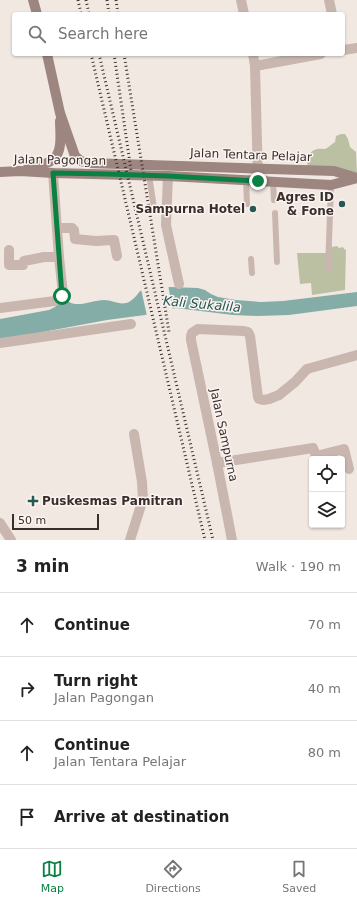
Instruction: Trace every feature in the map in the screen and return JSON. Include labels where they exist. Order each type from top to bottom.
[{"type":"main road","points":[[33,0],[36,12]]},
{"type":"main road","points":[[20,171],[42,164],[54,158],[58,152],[60,144],[60,113],[47,56]]},
{"type":"main road","name":"Jalan Tentara Pelajar","points":[[60,113],[75,156],[81,161],[88,163],[334,171],[357,178]]},
{"type":"main road","name":"Jalan Pagongan","points":[[0,172],[20,171],[119,174]]},
{"type":"main road","name":"Jalan Tentara Pelajar","points":[[119,174],[331,185],[357,178]]},
{"type":"street","points":[[241,0],[244,12]]},
{"type":"street","points":[[329,0],[332,12]]},
{"type":"street","points":[[345,50],[357,48]]},
{"type":"street","points":[[253,56],[255,66],[258,181]]},
{"type":"street","points":[[255,66],[310,56]]},
{"type":"street","points":[[0,308],[55,301],[58,296],[62,296],[53,173]]},
{"type":"street","points":[[168,176],[166,225],[179,284]]},
{"type":"street","points":[[58,228],[72,228],[74,230],[75,239],[96,241],[114,240],[117,256]]},
{"type":"street","points":[[9,250],[9,265],[23,265],[24,261],[59,257]]},
{"type":"street","points":[[0,343],[131,324]]},
{"type":"street","name":"Jalan Sampurna","points":[[232,540],[191,336],[192,333],[198,329],[248,332],[250,336],[258,397],[259,399],[263,400],[279,395],[308,369],[357,355]]},
{"type":"street","points":[[130,540],[143,499],[142,482],[134,434]]},
{"type":"street","points":[[217,463],[313,448],[316,456],[344,449],[349,469]]},
{"type":"street","points":[[2,530],[11,540]]},
{"type":"lane","points":[[149,175],[154,208]]},
{"type":"lane","points":[[246,180],[247,204]]},
{"type":"lane","points":[[273,182],[274,200]]},
{"type":"lane","points":[[328,270],[331,185]]},
{"type":"lane","points":[[275,213],[277,262]]},
{"type":"lane","points":[[251,258],[252,273]]},
{"type":"green space","points":[[345,134],[350,147],[356,152],[357,174],[308,166],[307,158],[310,153],[317,149],[327,148],[335,142],[336,136]]},
{"type":"green space","points":[[337,246],[339,248],[343,247],[346,250],[345,290],[312,295],[311,283],[300,284],[297,253],[327,253],[331,247]]},
{"type":"water","name":"Kali Sukalila","points":[[170,287],[198,288],[218,297],[261,302],[283,301],[357,292],[357,306],[289,315],[258,316],[233,315],[176,308],[145,315],[107,320],[0,340],[0,319],[49,310],[55,307],[64,297],[68,301],[77,304],[99,300],[126,303],[131,301],[140,291]]},
{"type":"pier","points":[[168,285],[173,311],[147,316],[141,289]]},
{"type":"railway","points":[[78,0],[81,12]]},
{"type":"railway","points":[[86,0],[89,12]]},
{"type":"railway","points":[[107,0],[109,12]]},
{"type":"railway","points":[[116,0],[118,12]]},
{"type":"railway","points":[[91,56],[205,540]]},
{"type":"railway","points":[[99,56],[213,540]]},
{"type":"railway","points":[[114,56],[131,170]]},
{"type":"railway","points":[[124,56],[169,332]]},
{"type":"place","name":"Agres ID & Fone","points":[[342,204]]},
{"type":"place","name":"Sampurna Hotel","points":[[253,209]]},
{"type":"place","name":"Puskesmas Pamitran","points":[[33,501]]},
{"type":"route","points":[[62,296],[53,173],[168,176],[258,181]]}]
